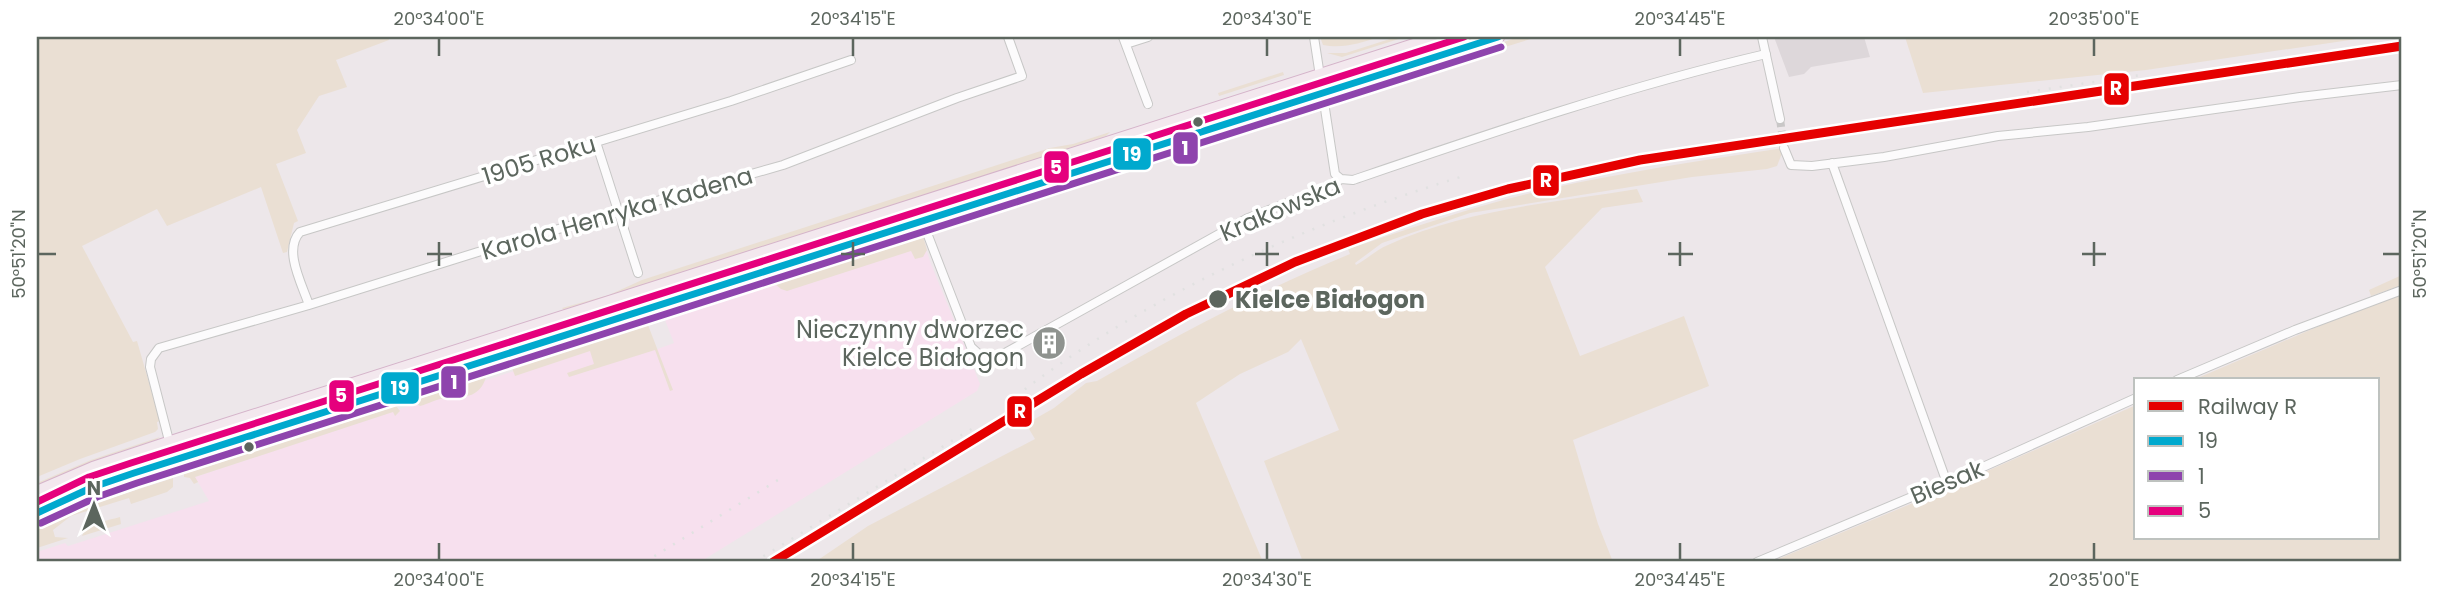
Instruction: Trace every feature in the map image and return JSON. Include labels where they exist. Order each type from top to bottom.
[{"type":"main road","points":[[37,492],[86,471],[171,442],[1439,37]]},
{"type":"main road","points":[[37,513],[93,487],[174,460],[1498,37]]},
{"type":"street","name":"Karola Henryka Kadena","points":[[174,460],[150,367],[159,348],[478,252],[783,165],[1022,76],[1008,37]]},
{"type":"street","points":[[1148,37],[1125,40],[1149,104]]},
{"type":"street","points":[[1314,37],[1335,174],[1341,179]]},
{"type":"street","points":[[1762,37],[1780,119]]},
{"type":"street","name":"Krakowska","points":[[922,220],[971,347],[982,357],[996,358],[1246,219],[1329,187],[1341,179],[1353,180],[1569,110],[1714,66],[1766,54]]},
{"type":"street","name":"1905 Roku","points":[[309,305],[292,251],[295,237],[300,232],[730,101],[851,60]]},
{"type":"street","points":[[1784,148],[1787,159],[1794,166],[1832,163],[1913,153],[2004,135],[2088,127],[2402,85]]},
{"type":"street","points":[[596,142],[638,273]]},
{"type":"street","points":[[1832,163],[1947,483]]},
{"type":"street","points":[[2182,378],[2295,330],[2402,290]]},
{"type":"street","name":"Biesak","points":[[1757,562],[1947,483],[2134,399]]},
{"type":"shaded area","points":[[37,37],[388,37],[389,40],[336,60],[347,87],[319,96],[297,130],[306,153],[276,164],[298,221],[294,223],[287,252],[283,253],[261,187],[167,226],[157,209],[82,246],[133,342],[137,341],[160,421],[157,422],[158,429],[155,432],[37,477]]},
{"type":"shaded area","points":[[1320,37],[1379,37],[1338,46],[1323,45]]},
{"type":"shaded area","points":[[1396,37],[1405,37],[1342,57],[1327,53],[1346,53]]},
{"type":"shaded area","points":[[1464,37],[1478,37],[1352,76],[1353,74]]},
{"type":"shaded area","points":[[1518,37],[1537,37],[1444,66],[1443,64]]},
{"type":"shaded area","points":[[1774,37],[1864,37],[1870,57],[1811,67],[1804,74],[1789,77]]},
{"type":"shaded area","points":[[1905,37],[2370,37],[2146,70],[1923,93]]},
{"type":"shaded area","points":[[1283,72],[1284,75],[1219,96],[1218,93]]},
{"type":"shaded area","points":[[1288,90],[1289,92],[1146,143],[412,376],[578,318]]},
{"type":"shaded area","points":[[1110,132],[1106,136],[1068,150],[564,310],[562,308],[609,295],[642,280],[1050,148]]},
{"type":"shaded area","points":[[1226,134],[1228,137],[1159,158],[1158,153]]},
{"type":"shaded area","points":[[1784,148],[1777,166],[1767,169],[1692,177],[1470,213],[1382,243],[1355,263],[1356,265],[1388,245],[1448,223],[1510,209],[1637,189],[1643,202],[1602,208],[1545,267],[1580,356],[1684,316],[1709,386],[1573,440],[1598,524],[1613,562],[1303,562],[1264,461],[1339,430],[1301,339],[1288,352],[1240,374],[1196,403],[1263,562],[815,562],[868,526],[1035,439],[1026,424],[1054,408],[1086,383],[1097,381],[1253,298],[1350,254],[1348,249],[1472,209],[1548,189]]},
{"type":"shaded area","points":[[1064,181],[1068,187],[932,231],[933,224]]},
{"type":"shaded area","points":[[914,230],[922,234],[775,281],[778,273]]},
{"type":"shaded area","points":[[923,236],[927,250],[923,257],[915,259],[911,251],[787,291],[775,284]]},
{"type":"shaded area","points":[[922,237],[980,384],[977,391],[700,562],[37,562],[37,552],[65,543],[68,546],[209,501],[195,477],[592,345],[655,350],[674,343],[665,320]]},
{"type":"shaded area","points":[[2402,275],[2402,285],[2371,296],[2369,290]]},
{"type":"shaded area","points":[[748,282],[758,286],[659,318],[666,309]]},
{"type":"shaded area","points":[[2402,294],[2402,562],[1771,562],[1949,488],[2134,406],[2134,540],[2380,540],[2380,378],[2198,378],[2366,306]]},
{"type":"shaded area","points":[[636,320],[646,322],[508,367]]},
{"type":"shaded area","points":[[648,325],[673,390],[670,391],[655,350],[569,377],[567,373],[594,364],[590,351],[515,376],[512,368]]},
{"type":"shaded area","points":[[488,366],[487,373],[412,398],[417,389]]},
{"type":"shaded area","points":[[486,377],[476,392],[466,396],[442,399],[420,406],[413,401]]},
{"type":"shaded area","points":[[363,387],[365,393],[185,449]]},
{"type":"shaded area","points":[[396,406],[400,411],[395,416],[393,412],[195,477],[198,482],[194,484],[190,478],[184,477],[184,474]]},
{"type":"shaded area","points":[[370,408],[371,411],[271,444],[270,440]]},
{"type":"shaded area","points":[[160,437],[37,486],[37,483],[91,460]]},
{"type":"shaded area","points":[[151,455],[160,457],[37,505],[37,500],[67,485]]},
{"type":"shaded area","points":[[161,471],[171,475],[65,511],[37,526],[37,520],[107,489]]},
{"type":"shaded area","points":[[173,478],[173,487],[167,492],[131,504],[129,498],[71,516],[53,530],[55,537],[68,538],[37,548],[37,529],[68,512]]},
{"type":"shaded area","points":[[120,517],[121,524],[82,536],[93,525]]},
{"type":"tunnel","points":[[1780,119],[1784,148]]},
{"type":"railway","points":[[2027,92],[2141,75]]},
{"type":"railway","points":[[1016,396],[1120,325],[1231,265],[1347,216],[1467,175]]},
{"type":"railway","points":[[754,562],[978,425]]},
{"type":"railway","points":[[645,562],[778,480]]},
{"type":"rail line","name":"R","points":[[773,562],[1081,374],[1186,314],[1295,262],[1422,214],[1508,189],[1640,160],[2402,46]]},
{"type":"transit line","name":"5","points":[[37,502],[89,477],[131,463],[1464,37]]},
{"type":"transit line","name":"19","points":[[37,513],[93,487],[134,473],[1498,37]]},
{"type":"transit line","name":"1","points":[[41,523],[97,497],[137,483],[1501,47]]},
{"type":"place","name":"Kielce Białogon","points":[[1218,299]]},
{"type":"place","name":"Nieczynny dworzec Kielce Białogon","points":[[1049,343]]}]
